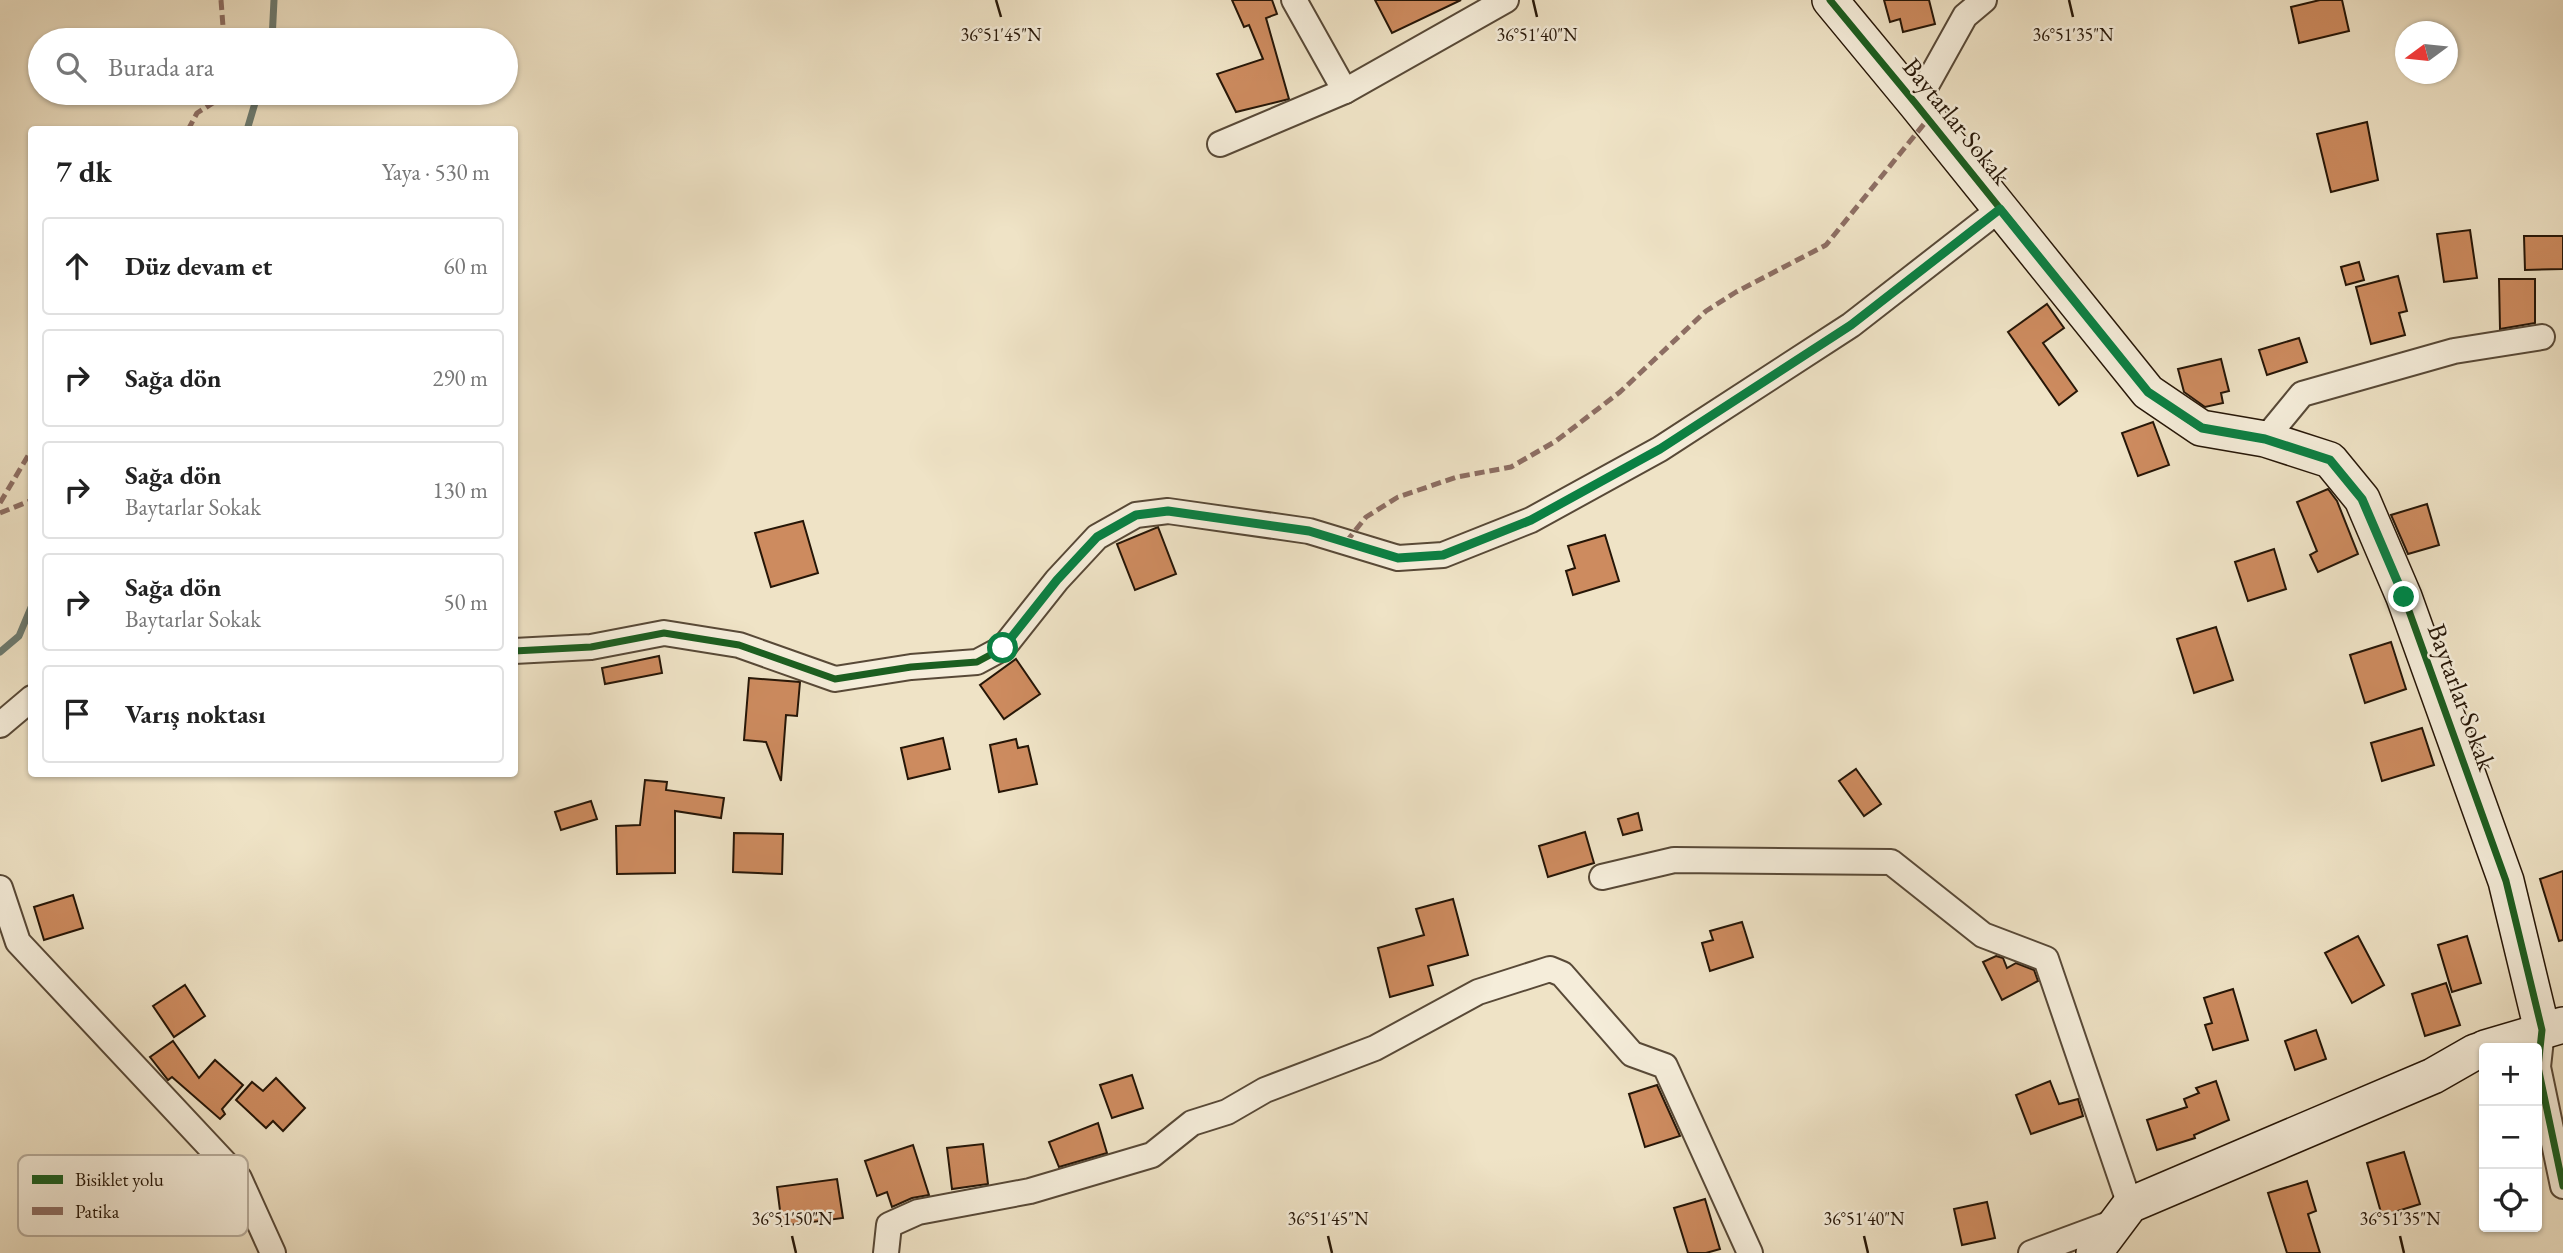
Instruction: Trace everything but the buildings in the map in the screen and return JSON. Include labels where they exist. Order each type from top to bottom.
[{"type":"street","points":[[1294,0],[1345,91]]},
{"type":"street","points":[[1220,144],[1345,91],[1506,0]]},
{"type":"street","name":"Baytarlar Sokak","points":[[1830,0],[2148,392],[2202,428],[2265,439],[2330,460],[2362,499],[2404,597],[2506,881],[2553,1028]]},
{"type":"street","points":[[1916,104],[1965,16],[1984,0]]},
{"type":"street","points":[[518,651],[591,647],[664,633],[739,645],[835,679],[911,667],[978,662],[1003,648],[1057,580],[1097,537],[1136,515],[1168,511],[1309,531],[1398,558],[1443,555],[1531,520],[1660,449],[1851,325],[2000,209]]},
{"type":"street","points":[[2265,439],[2302,394],[2454,351],[2542,337]]},
{"type":"street","points":[[0,725],[28,701]]},
{"type":"street","points":[[1602,877],[1674,860],[1891,862],[1983,935],[2046,959],[2124,1213]]},
{"type":"street","points":[[0,888],[18,942],[217,1155]]},
{"type":"street","points":[[886,1253],[889,1225],[918,1212],[1030,1191],[1152,1155],[1192,1123],[1227,1112],[1265,1090],[1375,1048],[1478,992],[1549,969],[1562,974],[1632,1054],[1665,1066],[1750,1253]]},
{"type":"street","points":[[2502,1043],[2553,1028]]},
{"type":"street","points":[[2553,1028],[2538,1067],[2563,1186]]},
{"type":"street","points":[[2031,1253],[2433,1076],[2479,1050]]},
{"type":"street","points":[[248,1198],[273,1253]]},
{"type":"street","points":[[2095,1252],[2124,1213]]},
{"type":"waterway","points":[[273,28],[274,0]]},
{"type":"waterway","points":[[248,126],[254,105]]},
{"type":"waterway","points":[[0,652],[19,636],[28,615]]},
{"type":"marked path","points":[[221,0],[223,28]]},
{"type":"marked path","points":[[190,126],[197,113],[210,105]]},
{"type":"marked path","points":[[1346,542],[1366,517],[1398,497],[1457,477],[1511,467],[1556,441],[1620,392],[1706,311],[1736,292],[1826,245],[1928,119]]},
{"type":"marked path","points":[[0,503],[28,456]]},
{"type":"marked path","points":[[0,513],[28,502]]},
{"type":"cycle path","points":[[1830,0],[2148,392],[2201,428],[2265,439],[2330,460],[2362,499],[2404,597],[2506,881],[2542,1030],[2538,1067],[2563,1186]]},
{"type":"cycle path","points":[[518,651],[591,647],[664,633],[739,645],[835,679],[911,667],[977,662],[1003,648],[1057,580],[1097,537],[1136,515],[1168,511],[1309,531],[1398,558],[1443,555],[1531,520],[1660,449],[1851,325],[2000,209]]},
{"type":"route","points":[[1003,648],[1057,580],[1097,537],[1136,515],[1168,511],[1309,531],[1398,558],[1443,555],[1531,520],[1660,449],[1851,325],[2000,209],[2148,392],[2202,428],[2265,439],[2330,460],[2362,499],[2404,597]]}]
